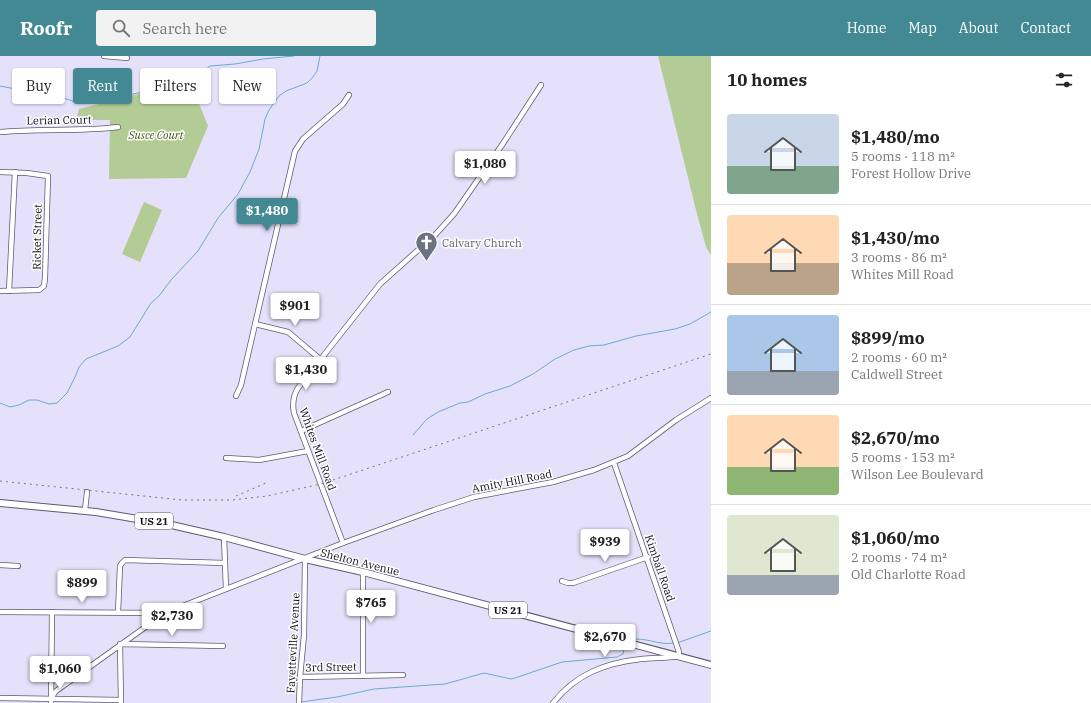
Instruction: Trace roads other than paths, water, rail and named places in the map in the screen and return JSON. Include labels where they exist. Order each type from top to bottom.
[{"type":"main road","name":"Shelton Avenue","points":[[0,503],[85,510],[167,524],[363,572],[711,665]]},
{"type":"street","points":[[104,56],[127,58]]},
{"type":"street","name":"Whites Mill Road","points":[[343,543],[294,413],[294,395],[320,359],[380,284],[435,235],[449,219],[502,145],[541,86]]},
{"type":"street","points":[[236,396],[241,385],[295,151],[303,139],[343,104],[349,95]]},
{"type":"street","name":"Lerian Court","points":[[0,132],[18,130],[96,129],[118,127]]},
{"type":"street","points":[[0,172],[15,172],[9,291]]},
{"type":"street","name":"Ricket Street","points":[[0,291],[39,290],[44,286],[48,176],[15,172]]},
{"type":"street","points":[[255,324],[288,332],[320,359]]},
{"type":"street","points":[[301,431],[388,392]]},
{"type":"street","name":"Amity Hill Road","points":[[165,612],[343,543],[434,510],[474,497],[553,482],[614,463],[640,448],[676,420],[711,398]]},
{"type":"street","points":[[226,458],[259,460],[308,450]]},
{"type":"street","name":"Kimball Road","points":[[614,463],[648,557],[679,652],[678,656]]},
{"type":"street","points":[[85,510],[86,492]]},
{"type":"street","points":[[224,537],[226,589]]},
{"type":"street","points":[[562,581],[573,583],[648,557]]},
{"type":"street","name":"Fayetteville Avenue","points":[[299,703],[304,635],[305,559]]},
{"type":"street","points":[[118,612],[120,566],[125,560],[225,563]]},
{"type":"street","points":[[0,565],[18,566]]},
{"type":"street","points":[[363,572],[363,676]]},
{"type":"street","points":[[0,612],[165,612]]},
{"type":"street","points":[[51,701],[52,612]]},
{"type":"street","points":[[51,701],[56,691],[165,612]]},
{"type":"street","points":[[120,644],[223,646]]},
{"type":"street","points":[[0,698],[51,701],[121,701],[120,644]]},
{"type":"street","points":[[553,703],[561,693],[576,680],[600,667],[641,659],[678,656]]},
{"type":"street","name":"3rd Street","points":[[300,677],[403,675]]},
{"type":"waterway","points":[[0,86],[73,101],[105,100],[152,90],[164,90],[192,83],[201,78],[206,69],[210,66],[294,56]]},
{"type":"waterway","points":[[0,403],[10,407],[19,405],[29,400],[37,400],[49,404],[57,403],[67,393],[79,367],[86,359],[118,346],[130,337],[151,303],[159,296],[171,280],[198,251],[218,218],[238,194],[250,172],[259,149],[265,119],[269,110],[279,96],[286,91],[307,83],[313,77],[317,71],[320,56]]},
{"type":"waterway","points":[[413,435],[427,419],[438,412],[510,386],[533,374],[555,359],[574,350],[589,346],[604,345],[636,336],[675,329],[690,324],[711,312]]},
{"type":"waterway","points":[[677,643],[711,631]]},
{"type":"waterway","points":[[630,640],[641,639],[668,644],[674,643]]},
{"type":"waterway","points":[[301,702],[337,697],[374,689],[445,684],[484,673],[511,679],[562,662],[617,657],[623,654],[625,645]]},
{"type":"railway","points":[[0,481],[182,500],[232,500],[267,496],[321,484],[711,354]]},
{"type":"railway","points":[[236,496],[266,483]]},
{"type":"place","name":"Calvary Church","points":[[426,262]]},
{"type":"park label","name":"Susce Court","points":[[156,135]]}]
